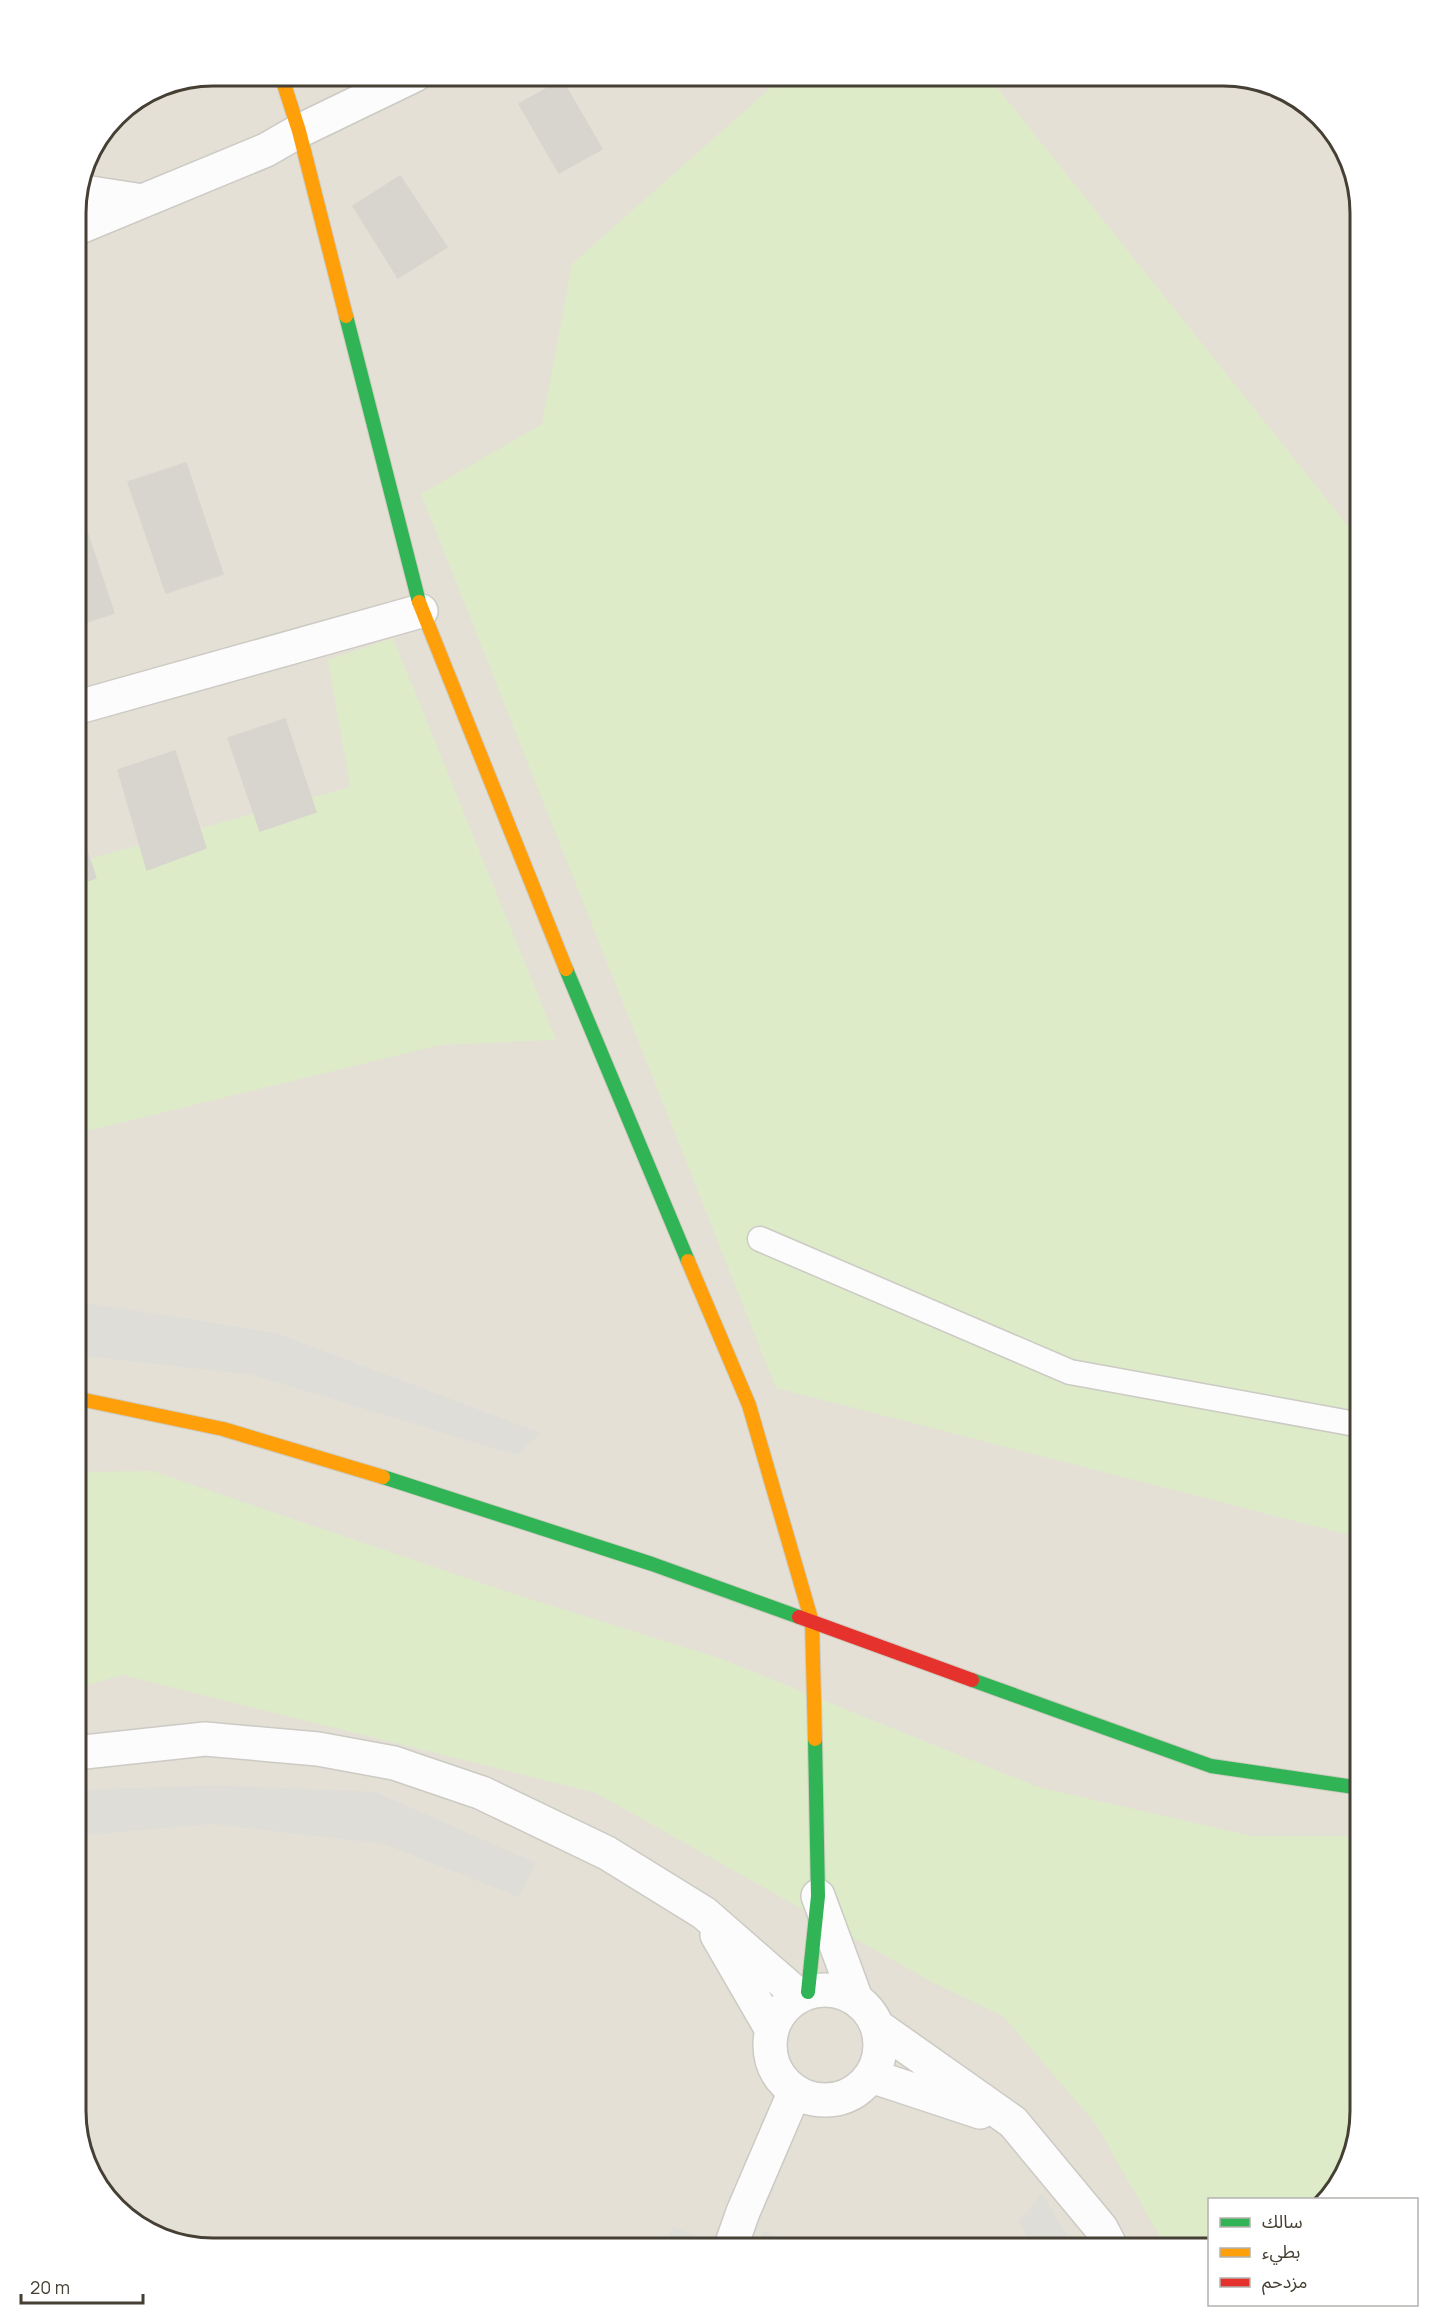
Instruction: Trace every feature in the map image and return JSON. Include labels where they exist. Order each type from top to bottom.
[{"type":"street","points":[[285,86],[299,131],[421,611],[620,1101],[748,1405],[813,1622],[818,1896],[804,1994]]},
{"type":"street","points":[[86,225],[266,150],[299,131],[392,86]]},
{"type":"street","points":[[87,192],[143,201]]},
{"type":"street","points":[[86,705],[421,611]]},
{"type":"street","points":[[86,1400],[223,1429],[403,1483],[652,1564],[1212,1766],[1350,1786]]},
{"type":"street","points":[[86,1753],[205,1739],[318,1749],[394,1763],[482,1793],[596,1848],[704,1913],[804,1994]]},
{"type":"street","points":[[818,1896],[856,1999]]},
{"type":"street","points":[[704,1913],[772,2030]]},
{"type":"street","points":[[824,1990],[841,1992],[856,1999],[869,2011],[877,2026],[880,2043],[878,2060],[871,2076],[859,2088],[844,2097],[828,2100],[810,2098],[795,2091],[782,2079],[773,2064],[770,2047],[772,2030],[782,2010],[804,1994],[824,1990]]},
{"type":"street","points":[[877,2026],[1013,2122],[1101,2228],[1106,2238]]},
{"type":"street","points":[[871,2076],[1013,2122]]},
{"type":"street","points":[[734,2238],[795,2091]]},
{"type":"lane","points":[[760,1239],[1070,1372],[1350,1423]]},
{"type":"shaded area","points":[[204,86],[1232,86],[1265,92],[1294,107],[1319,129],[1337,156],[1348,187],[1350,212],[1350,2120],[1344,2153],[1329,2182],[1316,2198],[1208,2198],[1208,2238],[204,2238],[171,2232],[142,2217],[117,2195],[99,2168],[92,2153],[86,2120],[86,204],[95,164],[102,149],[117,129],[149,102],[187,88]]},
{"type":"shaded area","points":[[86,1303],[276,1333],[541,1433],[516,1455],[253,1375],[86,1356]]},
{"type":"shaded area","points":[[216,1785],[375,1792],[536,1863],[519,1897],[384,1844],[212,1824],[86,1835],[86,1790]]},
{"type":"shaded area","points":[[1042,2193],[1069,2238],[1028,2238],[1019,2222]]},
{"type":"shaded area","points":[[672,2227],[703,2238],[668,2238]]},
{"type":"shaded area","points":[[763,2231],[781,2238],[760,2238]]},
{"type":"green space","points":[[773,86],[996,86],[1350,528],[1350,1535],[776,1388],[421,494],[542,424],[572,264]]},
{"type":"green space","points":[[393,638],[556,1040],[440,1045],[86,1131],[86,860],[350,787],[328,660]]},
{"type":"green space","points":[[152,1471],[508,1592],[722,1659],[1038,1787],[1252,1836],[1350,1836],[1350,2120],[1344,2153],[1337,2168],[1316,2198],[1208,2198],[1208,2238],[1161,2238],[1095,2123],[1003,2016],[932,1982],[596,1793],[122,1675],[86,1686],[86,1472]]},
{"type":"building","points":[[551,86],[565,86],[602,149],[559,173],[519,104]]},
{"type":"building","points":[[400,176],[447,247],[398,278],[353,206]]},
{"type":"building","points":[[186,463],[223,574],[166,593],[128,482]]},
{"type":"building","points":[[86,529],[114,613],[86,622]]},
{"type":"building","points":[[285,719],[316,812],[260,831],[228,738]]},
{"type":"building","points":[[175,751],[206,848],[147,870],[118,770]]},
{"type":"building","points":[[86,848],[96,878],[86,881]]},
{"type":"traffic: fast","points":[[346,316],[419,602]]},
{"type":"traffic: fast","points":[[566,969],[688,1261]]},
{"type":"traffic: fast","points":[[383,1477],[652,1564],[799,1617]]},
{"type":"traffic: fast","points":[[972,1680],[1211,1766],[1350,1786]]},
{"type":"traffic: fast","points":[[808,1992],[818,1896],[815,1739]]},
{"type":"traffic: slow","points":[[285,86],[299,131],[346,316]]},
{"type":"traffic: slow","points":[[419,602],[566,969]]},
{"type":"traffic: slow","points":[[688,1261],[749,1405],[812,1622],[815,1739]]},
{"type":"traffic: slow","points":[[86,1400],[223,1429],[383,1477]]},
{"type":"traffic: jam","points":[[799,1617],[972,1680]]}]
